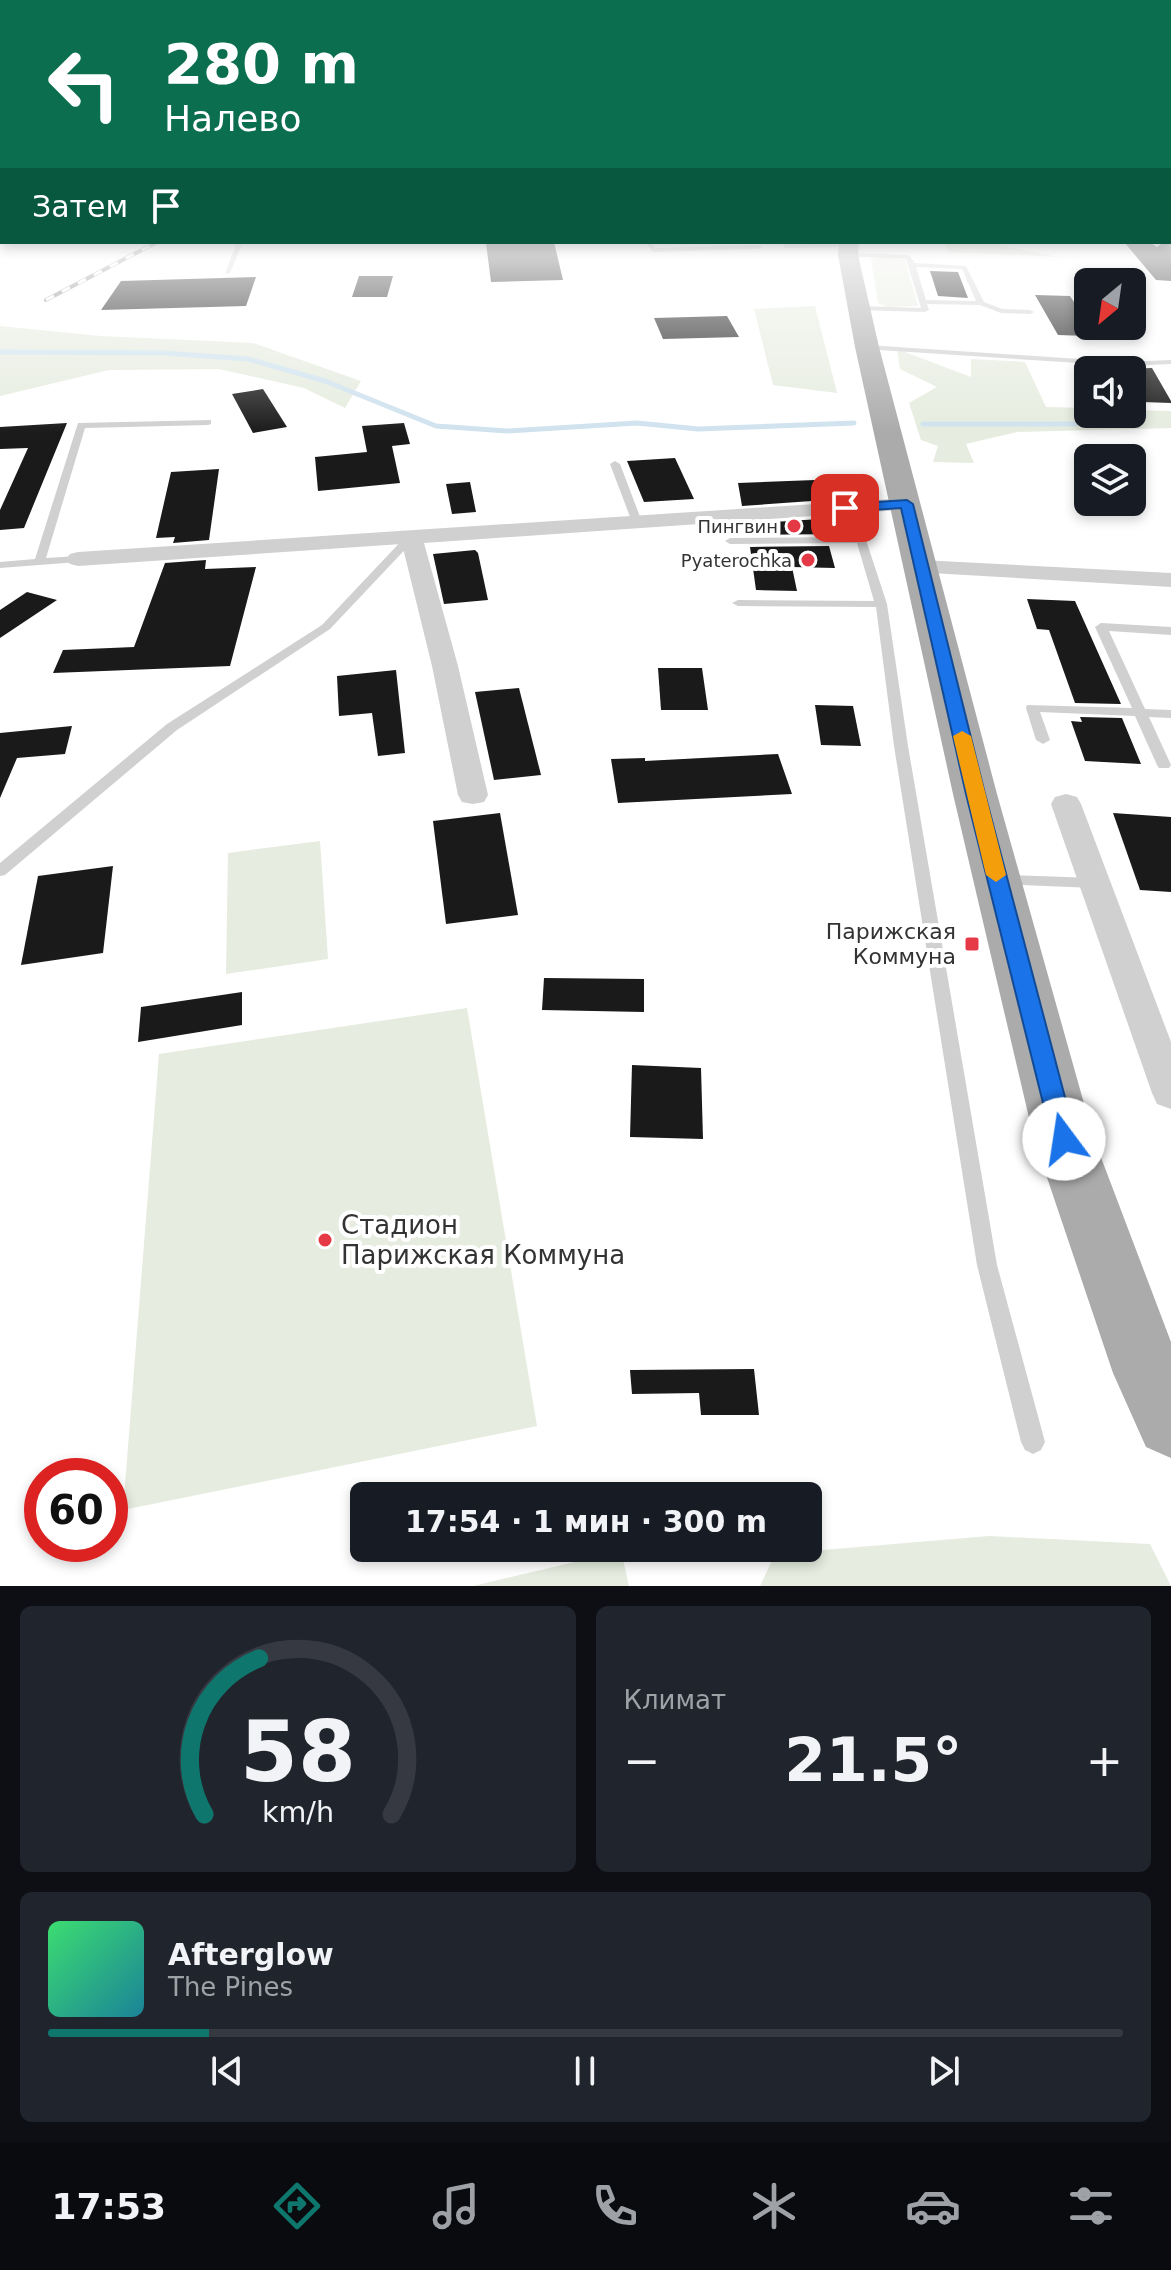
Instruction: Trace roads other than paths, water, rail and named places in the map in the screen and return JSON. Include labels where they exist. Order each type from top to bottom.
[{"type":"main road","points":[[854,285],[997,880],[1064,1139],[1163,1389]]},
{"type":"street","points":[[78,559],[907,504]]},
{"type":"street","points":[[411,537],[445,666],[473,795]]},
{"type":"street","points":[[921,567],[1171,580]]},
{"type":"street","points":[[1066,804],[1171,1093]]},
{"type":"lane","points":[[859,308],[925,310],[917,285]]},
{"type":"lane","points":[[973,285],[981,303]]},
{"type":"lane","points":[[922,302],[981,303],[1001,311],[1030,312]]},
{"type":"lane","points":[[867,347],[1125,364],[1171,362]]},
{"type":"lane","points":[[39,562],[81,425],[208,422]]},
{"type":"lane","points":[[615,464],[637,522]]},
{"type":"lane","points":[[0,871],[172,727],[326,627],[411,537]]},
{"type":"lane","points":[[730,541],[861,540],[881,604],[901,746],[987,1265],[1033,1442]]},
{"type":"lane","points":[[0,565],[78,559]]},
{"type":"lane","points":[[738,603],[881,604]]},
{"type":"lane","points":[[1164,765],[1101,627],[1171,631]]},
{"type":"lane","points":[[1043,740],[1032,708],[1171,714]]},
{"type":"lane","points":[[997,880],[1094,883]]},
{"type":"waterway","points":[[0,352],[164,353],[248,359],[325,381],[436,426],[507,431],[637,423],[698,429],[854,423]]},
{"type":"waterway","points":[[923,424],[1074,424]]},
{"type":"railway","points":[[46,300],[75,285]]},
{"type":"place","name":"Пингвин","points":[[794,526]]},
{"type":"place","name":"Pyaterochka","points":[[808,560]]},
{"type":"place","name":"Парижская Коммуна","points":[[972,944]]},
{"type":"place","name":"Стадион Парижская Коммуна","points":[[325,1240]]}]
